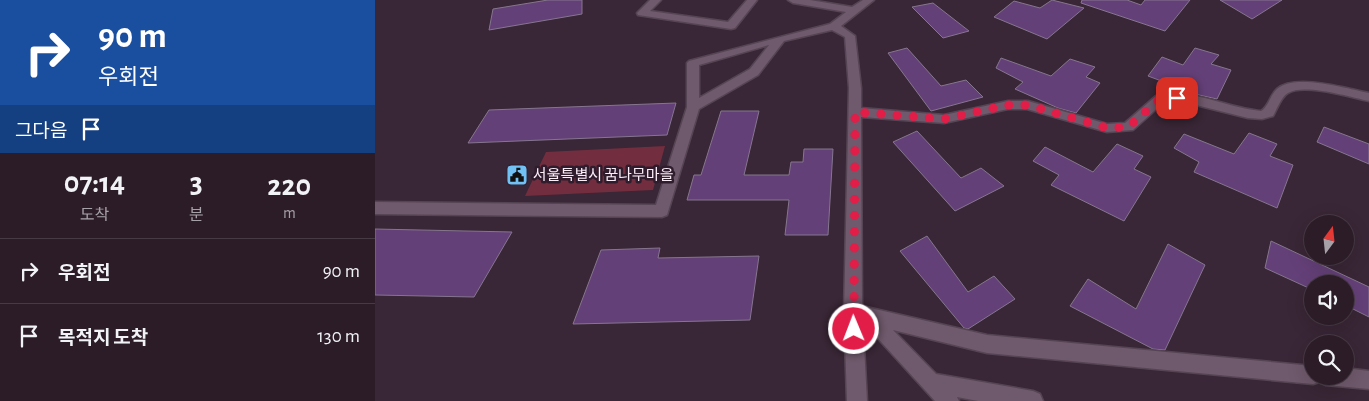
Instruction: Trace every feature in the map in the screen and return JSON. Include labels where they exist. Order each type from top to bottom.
[{"type":"street","points":[[656,0],[642,13],[731,26],[752,0]]},
{"type":"street","points":[[793,0],[855,11]]},
{"type":"street","points":[[375,208],[662,211],[693,107],[693,63],[834,26],[869,0]]},
{"type":"street","points":[[834,26],[850,36],[855,88],[853,312],[857,401]]},
{"type":"street","points":[[693,107],[754,72],[780,39]]},
{"type":"street","points":[[855,112],[944,119],[1008,105],[1028,105],[1107,128],[1128,127],[1160,99],[1196,100],[1248,114],[1261,115],[1268,113],[1282,91],[1293,86],[1313,86],[1369,97]]},
{"type":"street","points":[[853,312],[987,344],[1304,374]]},
{"type":"street","points":[[853,312],[879,326],[949,401]]},
{"type":"street","points":[[1354,379],[1369,380]]},
{"type":"street","points":[[931,383],[1033,401]]},
{"type":"shaded area","points":[[665,146],[653,190],[525,196],[546,152]]},
{"type":"building","points":[[548,0],[582,0],[582,14],[489,30],[493,9]]},
{"type":"building","points":[[1052,0],[1084,8],[1047,39],[994,17],[1014,1],[1040,8]]},
{"type":"building","points":[[1082,0],[1127,0],[1141,5],[1145,0],[1190,0],[1165,31],[1081,3]]},
{"type":"building","points":[[1220,0],[1282,0],[1252,19]]},
{"type":"building","points":[[933,3],[969,31],[943,38],[912,7]]},
{"type":"building","points":[[907,48],[941,86],[966,80],[983,97],[931,111],[888,53]]},
{"type":"building","points":[[1195,48],[1219,55],[1211,64],[1231,70],[1217,99],[1199,95],[1148,76],[1162,57],[1183,65]]},
{"type":"building","points":[[1001,58],[1051,76],[1070,59],[1095,67],[1086,77],[1100,83],[1076,113],[1058,108],[1015,89],[1023,82],[996,68]]},
{"type":"building","points":[[676,103],[667,135],[468,143],[489,110]]},
{"type":"building","points":[[721,111],[759,111],[744,175],[789,175],[791,162],[803,162],[804,149],[833,149],[828,235],[785,235],[789,200],[687,200],[694,175],[701,175]]},
{"type":"building","points":[[1324,127],[1369,144],[1369,164],[1317,142]]},
{"type":"building","points":[[917,131],[961,178],[981,168],[1004,186],[955,211],[893,142]]},
{"type":"building","points":[[1249,133],[1277,144],[1270,156],[1293,165],[1277,208],[1194,172],[1199,162],[1174,148],[1184,134],[1234,154]]},
{"type":"building","points":[[1117,144],[1143,156],[1134,169],[1151,177],[1124,221],[1051,185],[1059,175],[1033,161],[1045,147],[1093,172]]},
{"type":"building","points":[[375,229],[512,232],[474,297],[375,295]]},
{"type":"building","points":[[927,236],[968,292],[994,276],[1015,299],[968,329],[964,328],[900,251]]},
{"type":"building","points":[[1271,241],[1304,256],[1304,265],[1322,265],[1343,275],[1304,275],[1304,286],[1265,268]]},
{"type":"building","points":[[1168,244],[1205,265],[1165,350],[1153,349],[1070,306],[1088,279],[1136,309]]},
{"type":"building","points":[[660,248],[658,258],[759,256],[750,320],[573,324],[601,250]]},
{"type":"building","points":[[1354,280],[1369,287],[1369,317],[1354,310]]},
{"type":"place","name":"서울특별시 꿈나무마을","points":[[517,175]]},
{"type":"route","points":[[854,329],[855,112],[944,119],[1008,105],[1028,105],[1107,128],[1128,127],[1160,99],[1177,98]]}]
